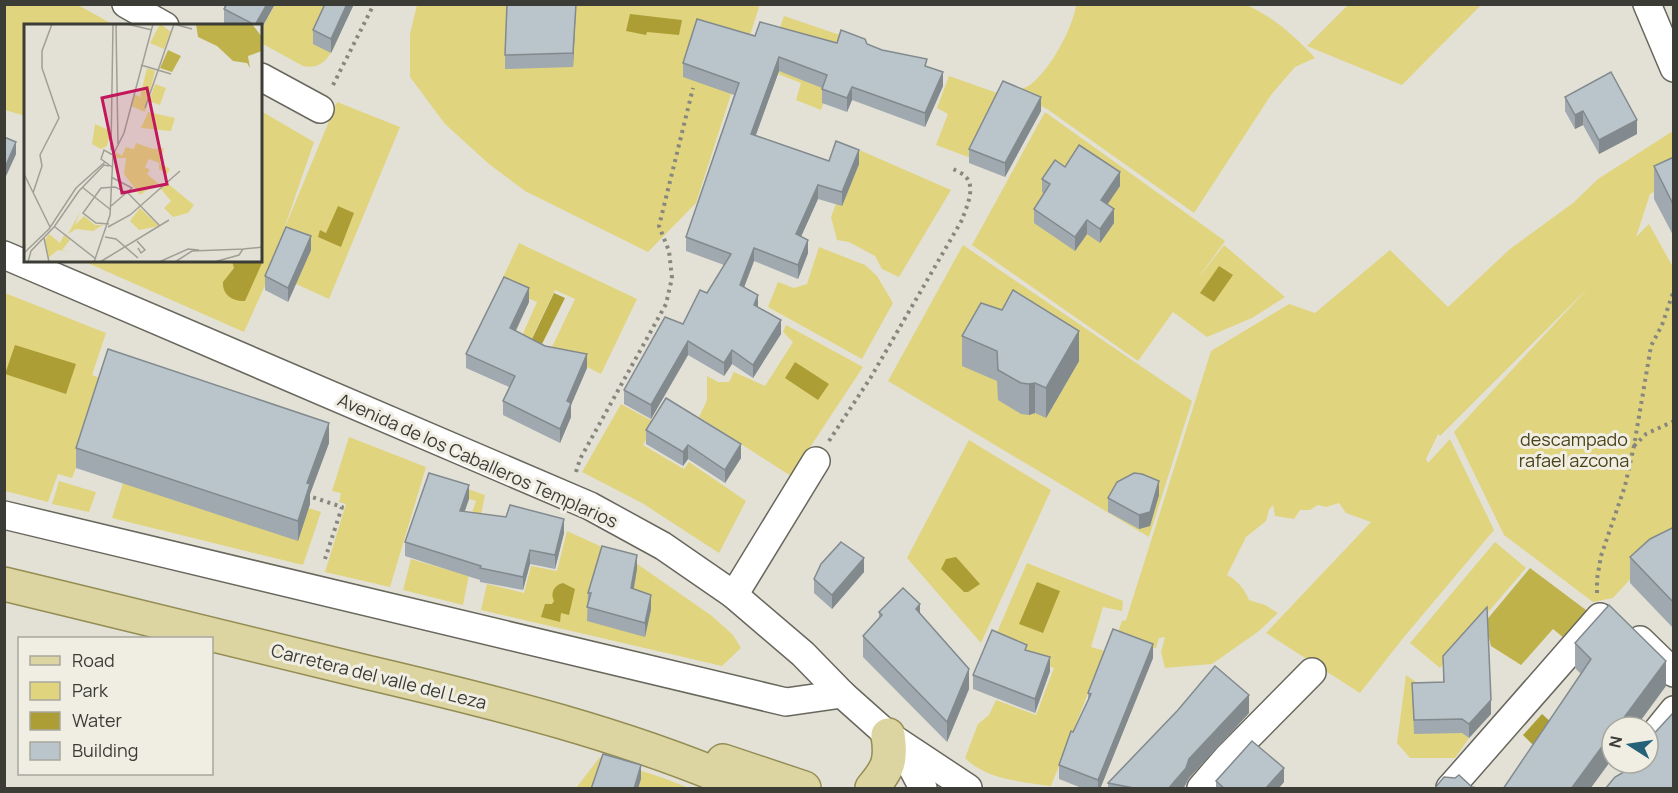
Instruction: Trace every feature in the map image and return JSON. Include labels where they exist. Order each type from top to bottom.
[{"type":"main road","name":"Carretera del valle del Leza","points":[[4,584],[448,691],[631,743],[710,771],[748,789]]},
{"type":"main road","points":[[872,789],[886,771],[894,740]]},
{"type":"main road","points":[[631,743],[716,758],[804,789]]},
{"type":"street","points":[[126,4],[161,24]]},
{"type":"street","points":[[1647,4],[1674,68]]},
{"type":"street","points":[[262,78],[320,109]]},
{"type":"street","name":"Avenida de los Caballeros Templarios","points":[[4,255],[590,506],[663,546],[734,594],[803,654],[842,694],[894,740],[968,789]]},
{"type":"street","points":[[734,594],[816,461]]},
{"type":"street","points":[[4,515],[786,702],[842,694]]},
{"type":"street","points":[[1450,789],[1604,612],[1615,614],[1674,673]]},
{"type":"street","points":[[1201,789],[1227,758],[1312,672]]},
{"type":"street","points":[[1660,727],[1674,710]]},
{"type":"street","name":"Avenida de los Caballeros Templarios","points":[[894,740],[923,789]]},
{"type":"path","points":[[320,109],[374,4]]},
{"type":"path","points":[[575,475],[580,459],[666,304],[672,278],[669,251],[658,226],[693,88]]},
{"type":"path","points":[[816,461],[871,377],[962,220],[970,198],[970,185],[966,177],[953,169]]},
{"type":"path","points":[[1604,612],[1597,599],[1597,579],[1601,556],[1625,486],[1651,346],[1662,325],[1674,290]]},
{"type":"path","points":[[1634,446],[1646,434],[1674,421]]},
{"type":"path","points":[[296,492],[342,507],[325,559]]},
{"type":"green space","points":[[760,4],[696,203],[648,252],[525,191],[489,164],[445,124],[410,77],[410,34],[417,5]]},
{"type":"green space","points":[[4,5],[78,5],[112,24],[24,24],[24,116],[5,110]]},
{"type":"green space","points":[[275,5],[332,5],[341,32],[328,58],[311,67],[303,66],[262,44],[262,27]]},
{"type":"green space","points":[[1076,5],[1247,5],[1266,15],[1283,28],[1315,58],[1295,67],[1271,95],[1194,213],[1047,109],[1013,92],[1030,85],[1053,59],[1070,25]]},
{"type":"green space","points":[[1348,5],[1481,5],[1402,85],[1307,46]]},
{"type":"green space","points":[[784,16],[846,37],[821,110],[796,100],[801,83],[778,74],[791,44],[776,39]]},
{"type":"green space","points":[[949,76],[1003,95],[971,158],[936,145],[948,114],[937,108]]},
{"type":"green space","points":[[337,102],[400,127],[329,299],[296,284],[282,248],[244,332],[85,262],[262,262],[262,112],[314,142],[283,232]]},
{"type":"green space","points":[[1045,112],[1225,241],[1196,281],[1224,245],[1285,297],[1252,318],[1207,337],[1173,312],[1138,361],[972,245]]},
{"type":"green space","name":"descampado rafael azcona","points":[[1673,131],[1673,183],[1650,194],[1636,237],[1649,224],[1673,267],[1673,551],[1644,564],[1613,598],[1593,602],[1504,535],[1454,432],[1589,287],[1440,436],[1438,434],[1426,459],[1428,463],[1450,439],[1494,530],[1360,693],[1266,633],[1371,522],[1346,513],[1339,503],[1300,510],[1294,519],[1275,516],[1273,505],[1266,521],[1246,537],[1227,575],[1240,585],[1249,600],[1265,605],[1278,613],[1259,631],[1212,664],[1165,668],[1161,652],[1165,637],[1159,638],[1156,648],[1132,650],[1114,643],[1122,621],[1126,620],[1211,351],[1289,304],[1315,313],[1390,250],[1448,307],[1510,249],[1573,203],[1598,179]]},
{"type":"green space","points":[[857,149],[951,190],[899,277],[882,269],[875,256],[849,242],[837,240],[831,217]]},
{"type":"green space","points":[[519,243],[637,299],[601,374],[551,349],[575,299],[555,290],[530,342],[521,338],[537,302],[499,286]]},
{"type":"green space","points":[[963,245],[1192,401],[1149,537],[888,381]]},
{"type":"green space","points":[[819,247],[865,265],[877,276],[893,303],[862,359],[768,307],[778,282],[794,288],[807,284]]},
{"type":"green space","points":[[5,293],[106,333],[92,375],[105,380],[76,468],[72,478],[58,474],[48,502],[5,491]]},
{"type":"green space","points":[[786,325],[863,367],[791,476],[699,417],[707,400],[707,376],[718,382],[729,382],[734,372],[765,386],[793,342],[783,332]]},
{"type":"green space","points":[[621,404],[656,423],[643,445],[684,469],[689,462],[746,501],[719,553],[642,503],[582,472]]},
{"type":"green space","points":[[349,437],[426,467],[390,587],[325,572],[346,504],[339,502],[341,493],[332,491]]},
{"type":"green space","points":[[969,440],[1051,490],[981,643],[907,558]]},
{"type":"green space","points":[[184,468],[321,512],[303,565],[112,518],[123,483]]},
{"type":"green space","points":[[434,477],[485,495],[463,605],[403,590],[411,559],[452,571],[476,501],[431,486]]},
{"type":"green space","points":[[59,481],[96,492],[89,512],[52,504]]},
{"type":"green space","points":[[567,531],[633,561],[712,616],[733,635],[741,648],[722,666],[481,610],[487,584],[524,593],[531,566],[557,571]]},
{"type":"green space","points":[[1495,542],[1526,568],[1440,668],[1410,643]]},
{"type":"green space","points":[[1027,563],[1123,601],[1122,611],[1103,607],[1091,647],[1105,651],[1051,786],[994,775],[965,758],[978,724],[989,715],[996,700],[1036,715],[1054,668],[992,644]]},
{"type":"green space","points":[[1406,675],[1437,696],[1462,733],[1469,738],[1455,758],[1410,758],[1397,743]]},
{"type":"green space","points":[[600,757],[666,779],[689,788],[576,788]]},
{"type":"shaded area","points":[[1530,568],[1594,616],[1570,643],[1553,629],[1521,665],[1491,646],[1485,622]]},
{"type":"water","points":[[630,14],[682,20],[679,35],[647,32],[646,35],[626,31]]},
{"type":"water","points":[[338,206],[354,213],[341,247],[318,237],[320,230],[326,233]]},
{"type":"water","points":[[232,262],[262,263],[245,301],[233,299],[224,291],[223,282],[234,268]]},
{"type":"water","points":[[1219,266],[1233,275],[1214,302],[1200,293]]},
{"type":"water","points":[[554,293],[565,298],[541,346],[531,341]]},
{"type":"water","points":[[15,345],[76,364],[66,394],[5,374]]},
{"type":"water","points":[[795,362],[829,384],[818,400],[785,378]]},
{"type":"water","points":[[956,557],[980,584],[968,592],[964,592],[941,569],[946,559]]},
{"type":"water","points":[[1037,582],[1060,591],[1043,633],[1019,624]]},
{"type":"water","points":[[563,583],[575,589],[569,615],[561,613],[560,622],[541,617],[545,604],[552,604],[554,601],[552,595],[554,590]]},
{"type":"water","points":[[1542,714],[1552,723],[1533,745],[1523,735]]},
{"type":"building","points":[[227,4],[267,4],[256,24],[224,9]]},
{"type":"building","points":[[325,4],[347,4],[331,39],[313,30]]},
{"type":"building","points":[[507,4],[576,4],[573,53],[505,55]]},
{"type":"building","points":[[697,19],[755,36],[760,22],[837,43],[841,30],[865,39],[867,44],[882,50],[927,59],[925,66],[943,72],[925,113],[852,87],[847,98],[822,89],[827,75],[779,57],[751,134],[829,161],[836,141],[859,150],[842,192],[818,185],[796,234],[808,240],[798,265],[754,248],[740,285],[758,295],[754,305],[781,320],[753,365],[732,350],[724,363],[688,341],[651,405],[624,390],[665,317],[683,324],[700,290],[707,293],[731,254],[686,237],[739,83],[683,63]]},
{"type":"building","points":[[1611,72],[1637,120],[1599,140],[1583,111],[1575,115],[1565,97]]},
{"type":"building","points":[[1003,81],[1041,97],[1005,163],[969,149]]},
{"type":"building","points":[[4,137],[16,142],[6,165],[4,164]]},
{"type":"building","points":[[1079,145],[1120,172],[1101,200],[1114,209],[1100,229],[1087,220],[1075,237],[1034,209],[1050,184],[1042,179],[1055,160],[1065,167]]},
{"type":"building","points":[[1674,157],[1674,204],[1673,204],[1654,166]]},
{"type":"building","points":[[286,227],[311,236],[288,288],[265,276]]},
{"type":"building","points":[[504,277],[529,288],[510,328],[545,346],[587,354],[567,401],[571,403],[560,429],[503,401],[515,376],[466,354]]},
{"type":"building","points":[[1013,290],[1079,331],[1046,388],[1035,383],[1021,383],[998,370],[997,351],[962,336],[981,303],[1002,310]]},
{"type":"building","points":[[108,349],[329,423],[307,483],[310,484],[298,521],[76,448]]},
{"type":"building","points":[[666,398],[741,444],[725,470],[688,445],[683,452],[646,430]]},
{"type":"building","points":[[429,473],[469,485],[460,511],[506,517],[510,505],[564,519],[555,555],[530,550],[523,577],[480,568],[481,566],[405,542]]},
{"type":"building","points":[[1134,473],[1159,481],[1150,512],[1139,515],[1108,498],[1117,482]]},
{"type":"building","points":[[1674,529],[1674,603],[1630,557],[1650,539]]},
{"type":"building","points":[[841,542],[864,558],[832,595],[814,579],[821,564]]},
{"type":"building","points":[[602,546],[637,555],[631,588],[651,595],[645,623],[587,607],[591,593],[588,593]]},
{"type":"building","points":[[903,588],[920,604],[916,609],[969,669],[947,722],[863,636],[882,615],[879,612]]},
{"type":"building","points":[[1609,605],[1666,661],[1626,715],[1600,715],[1600,749],[1571,789],[1503,789],[1591,659],[1575,643]]},
{"type":"building","points":[[1487,607],[1491,700],[1469,724],[1462,719],[1414,720],[1412,683],[1444,682],[1443,656]]},
{"type":"building","points":[[1113,629],[1153,644],[1098,780],[1059,765],[1071,731],[1073,732],[1091,694],[1088,693]]},
{"type":"building","points":[[992,630],[1027,645],[1025,650],[1050,657],[1035,699],[973,675]]},
{"type":"building","points":[[1215,666],[1249,695],[1189,759],[1186,768],[1168,789],[1139,789],[1108,783],[1178,710]]},
{"type":"building","points":[[1674,712],[1674,789],[1605,789],[1619,775],[1660,775],[1660,727]]},
{"type":"building","points":[[1252,741],[1284,768],[1265,789],[1225,789],[1216,781]]},
{"type":"building","points":[[603,754],[641,765],[634,789],[591,789]]},
{"type":"building","points":[[1459,775],[1472,787],[1482,789],[1434,789],[1444,777],[1455,778]]}]
